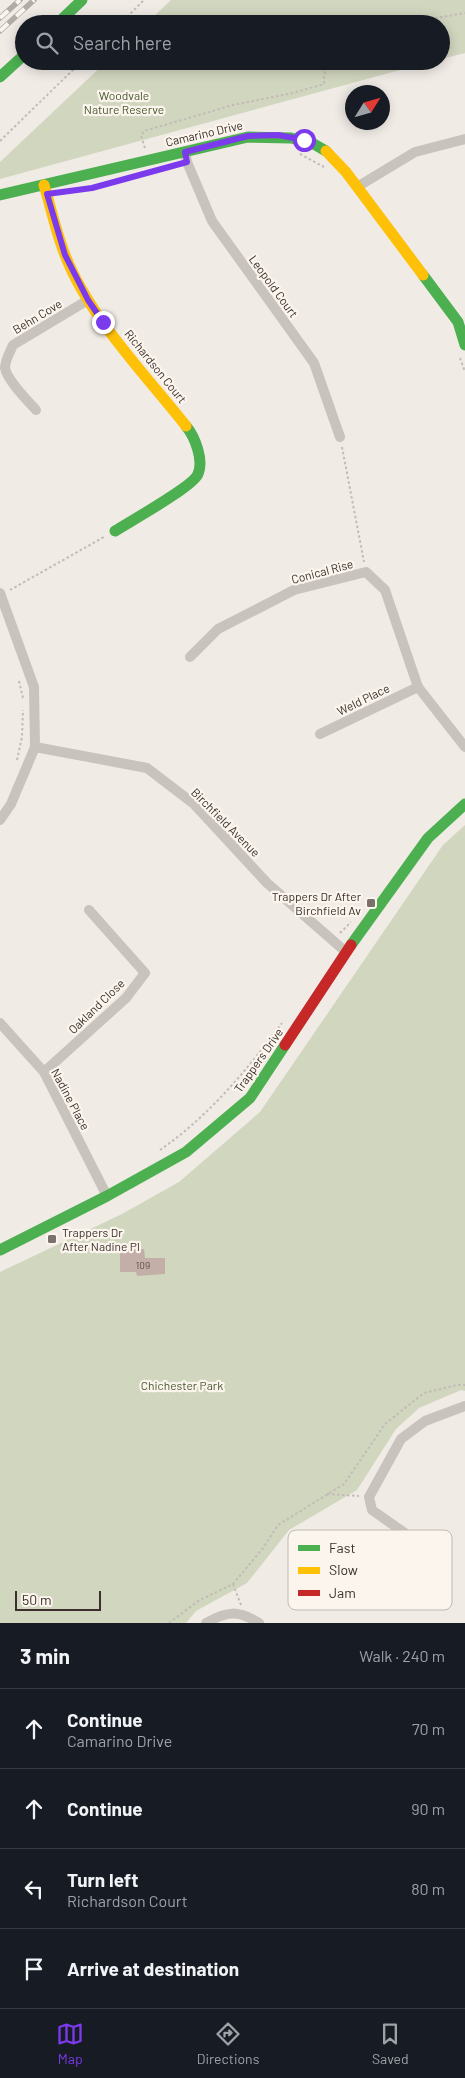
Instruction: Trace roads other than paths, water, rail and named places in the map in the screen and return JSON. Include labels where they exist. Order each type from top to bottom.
[{"type":"main road","points":[[66,15],[82,0]]},
{"type":"main road","points":[[0,77],[15,63]]},
{"type":"main road","name":"Camarino Drive","points":[[0,195],[248,136],[278,135],[304,140],[330,154],[461,320],[462,348]]},
{"type":"main road","name":"Richardson Court","points":[[44,185],[65,255],[88,300],[103,322],[190,431],[201,462],[198,476],[179,491],[116,530]]},
{"type":"main road","name":"Trappers Drive","points":[[0,1250],[108,1196],[186,1152],[250,1098],[346,952],[428,838],[465,804]]},
{"type":"street","points":[[357,187],[415,152],[465,140]]},
{"type":"street","name":"Leopold Court","points":[[185,152],[187,162],[212,221],[314,363],[340,437]]},
{"type":"street","name":"Behn Cove","points":[[36,410],[5,369],[7,356],[13,346],[88,300]]},
{"type":"street","name":"Conical Rise","points":[[190,657],[218,629],[294,590],[366,572],[386,590],[418,687],[465,747]]},
{"type":"street","points":[[0,820],[11,804],[35,748],[34,687],[1,594]]},
{"type":"street","name":"Weld Place","points":[[320,734],[418,687]]},
{"type":"street","name":"Birchfield Avenue","points":[[35,748],[147,768],[194,804],[267,883],[346,952]]},
{"type":"street","name":"Oakland Close","points":[[44,1072],[126,998],[145,973],[89,910]]},
{"type":"street","name":"Nadine Place","points":[[0,1023],[44,1072],[108,1196]]},
{"type":"street","points":[[400,1530],[372,1510],[369,1496],[400,1439],[425,1421],[465,1406]]},
{"type":"street","points":[[206,1623],[223,1613],[245,1614],[259,1623]]},
{"type":"railway","points":[[0,18],[20,0]]},
{"type":"railway","points":[[18,15],[34,0]]},
{"type":"railway","points":[[0,31],[15,17]]},
{"type":"place","name":"Trappers Dr After Birchfield Av","points":[[371,903]]},
{"type":"place","name":"Trappers Dr After Nadine Pl","points":[[52,1239]]},
{"type":"park label","name":"Woodvale Nature Reserve","points":[[124,102]]},
{"type":"park label","name":"Chichester Park","points":[[182,1385]]}]
